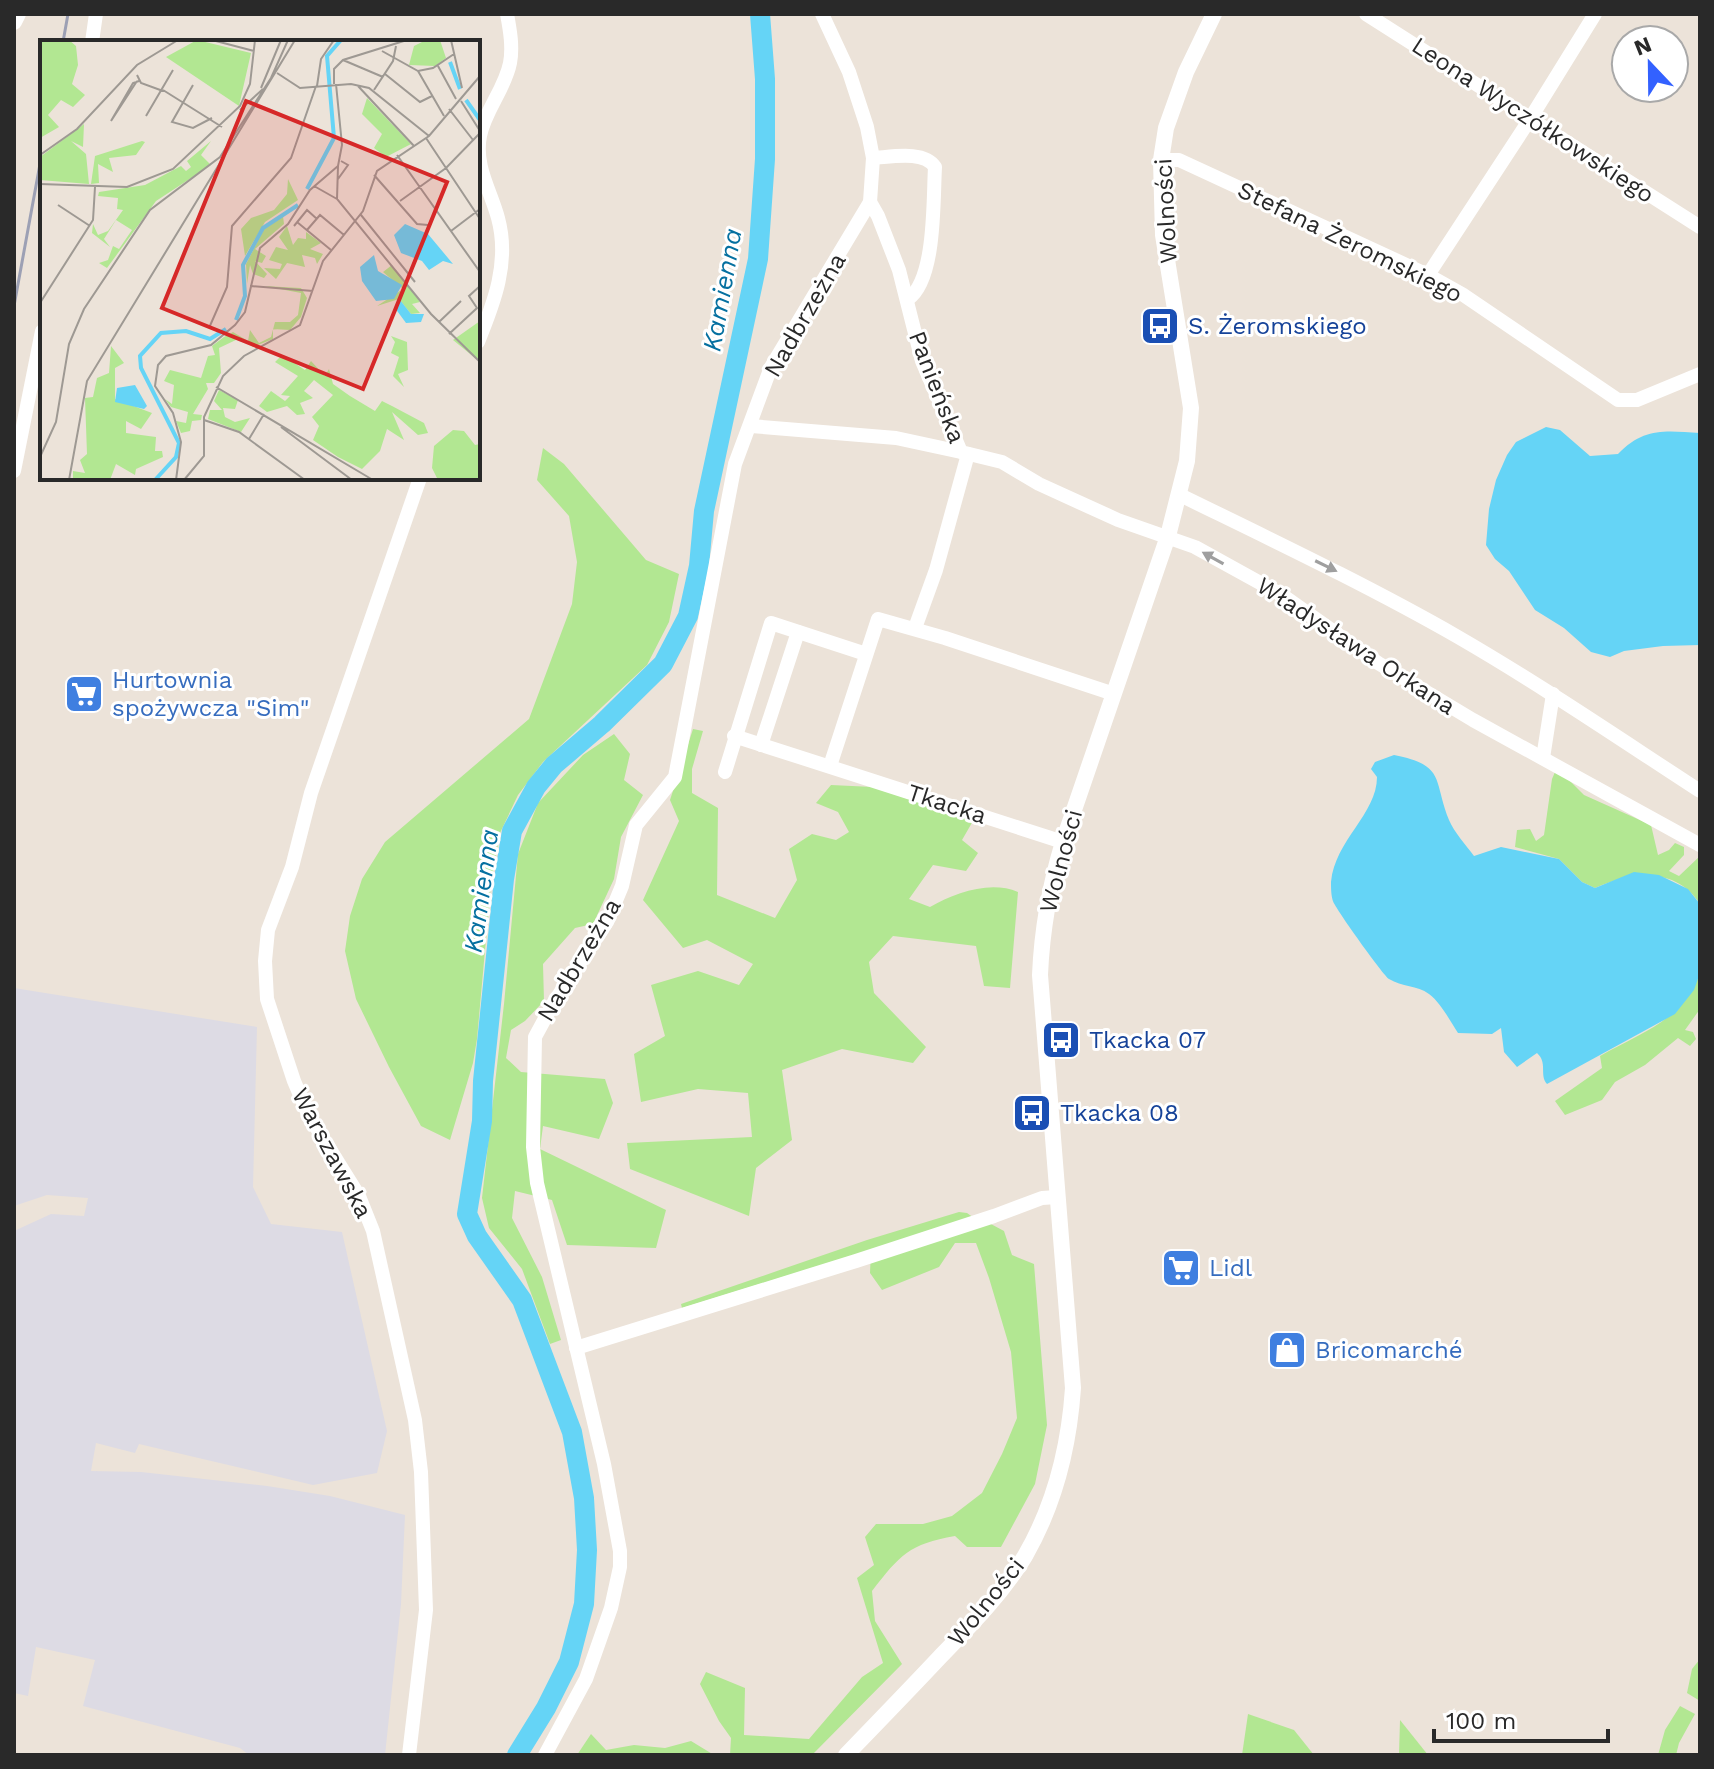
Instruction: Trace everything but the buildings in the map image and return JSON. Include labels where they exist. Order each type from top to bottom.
[{"type":"street","points":[[14,22],[18,14]]},
{"type":"street","points":[[92,40],[96,14]]},
{"type":"street","points":[[480,135],[510,61],[511,37],[507,14]]},
{"type":"street","name":"Nadbrzeżna","points":[[545,1755],[586,1679],[611,1608],[620,1567],[620,1551],[611,1498],[537,1183],[533,1147],[535,1037],[554,1002],[607,922],[622,886],[636,825],[675,777],[732,477],[771,367],[870,202],[873,158],[867,127],[849,72],[822,14]]},
{"type":"street","name":"Wolności","points":[[846,1755],[999,1593],[1025,1556],[1057,1484],[1071,1427],[1073,1388],[1040,975],[1048,891],[1180,495],[1191,435],[1191,408],[1163,235],[1161,160],[1166,128],[1178,93],[1214,14]]},
{"type":"street","name":"Leona Wyczółkowskiego","points":[[1366,14],[1700,227]]},
{"type":"street","points":[[1428,275],[1595,14]]},
{"type":"street","points":[[873,158],[922,158],[931,161],[935,167],[927,266],[915,294],[908,299]]},
{"type":"street","points":[[480,160],[498,217],[502,260],[500,282],[480,337]]},
{"type":"street","name":"Stefana Żeromskiego","points":[[1161,160],[1179,160],[1428,275],[1462,294],[1618,400],[1637,400],[1700,374]]},
{"type":"street","name":"Panieńska","points":[[870,202],[908,299],[922,361],[964,453],[1002,462],[1039,484],[1118,520],[1168,536]]},
{"type":"street","points":[[14,471],[40,341]]},
{"type":"street","points":[[751,426],[896,438],[964,453],[936,570],[915,628]]},
{"type":"street","name":"Warszawska","points":[[409,1755],[426,1610],[420,1461],[415,1420],[373,1231],[359,1196],[308,1114],[294,1081],[267,999],[265,961],[268,930],[292,867],[311,793],[419,480]]},
{"type":"street","name":"Władysława Orkana","points":[[1180,495],[1352,579],[1459,638],[1553,694],[1700,791]]},
{"type":"street","name":"Władysława Orkana","points":[[1168,536],[1195,547],[1282,595],[1378,663],[1473,720],[1700,845]]},
{"type":"street","points":[[830,766],[878,619],[915,628],[1114,694]]},
{"type":"street","points":[[725,772],[771,623],[866,654]]},
{"type":"street","points":[[761,745],[798,632]]},
{"type":"street","points":[[1543,758],[1553,694]]},
{"type":"street","name":"Tkacka","points":[[734,736],[1063,842]]},
{"type":"street","points":[[576,1348],[902,1246],[1042,1198],[1057,1197]]},
{"type":"shaded area","points":[[14,988],[257,1027],[253,1187],[271,1224],[342,1232],[387,1431],[377,1473],[313,1485],[139,1444],[135,1453],[96,1443],[91,1471],[141,1472],[267,1486],[330,1496],[405,1515],[401,1604],[385,1755],[249,1755],[240,1748],[83,1706],[95,1660],[36,1647],[28,1696],[14,1693],[14,1231],[51,1214],[84,1216],[88,1198],[47,1195],[14,1206]]},
{"type":"green space","points":[[543,448],[564,464],[646,560],[679,574],[669,622],[647,665],[543,762],[518,795],[500,833],[491,884],[477,1039],[450,1140],[421,1126],[356,999],[345,951],[350,916],[362,879],[385,842],[529,719],[572,604],[577,562],[569,516],[537,480]]},
{"type":"green space","points":[[693,729],[703,731],[692,769],[692,793],[718,808],[717,895],[775,918],[797,880],[789,849],[812,834],[836,840],[849,832],[838,812],[816,803],[831,785],[873,787],[973,821],[962,840],[978,853],[966,871],[933,865],[909,899],[930,907],[950,897],[984,888],[1018,892],[1010,988],[984,986],[976,946],[893,936],[869,962],[874,993],[926,1047],[913,1063],[842,1049],[782,1070],[792,1140],[756,1168],[749,1216],[630,1169],[627,1143],[752,1137],[748,1093],[698,1089],[641,1102],[634,1054],[665,1036],[651,985],[698,971],[739,985],[753,964],[707,940],[683,948],[643,900],[679,821],[670,800]]},
{"type":"green space","points":[[614,734],[630,754],[624,780],[643,795],[621,837],[614,879],[593,924],[575,928],[543,964],[544,1001],[525,1021],[511,1030],[506,1058],[521,1072],[605,1079],[613,1103],[599,1139],[543,1126],[540,1149],[666,1210],[656,1248],[567,1245],[552,1200],[515,1191],[512,1218],[542,1277],[561,1340],[550,1344],[522,1269],[489,1228],[482,1198],[518,854],[538,803],[583,755]]},
{"type":"green space","points":[[1555,772],[1561,772],[1584,795],[1651,825],[1658,855],[1675,843],[1684,847],[1684,855],[1669,871],[1679,876],[1700,856],[1700,904],[1690,892],[1666,878],[1638,876],[1595,888],[1582,882],[1559,859],[1515,847],[1517,830],[1530,829],[1536,841],[1544,835]]},
{"type":"green space","points":[[1700,973],[1700,1009],[1685,1030],[1693,1032],[1696,1039],[1690,1046],[1678,1038],[1645,1065],[1615,1082],[1602,1100],[1565,1115],[1555,1101],[1602,1068],[1600,1056],[1672,1014],[1683,1003]]},
{"type":"green space","points":[[959,1212],[1004,1231],[1012,1255],[1034,1264],[1047,1425],[1035,1484],[1001,1547],[967,1547],[955,1536],[927,1543],[898,1560],[872,1591],[875,1621],[902,1664],[812,1755],[730,1755],[731,1738],[700,1684],[706,1672],[745,1688],[744,1735],[809,1739],[862,1677],[883,1663],[857,1578],[874,1565],[865,1537],[876,1524],[923,1524],[952,1516],[982,1493],[1017,1418],[1011,1352],[976,1243],[955,1243],[939,1267],[882,1290],[870,1273],[871,1250],[682,1308],[681,1304]]},
{"type":"green space","points":[[1700,1659],[1700,1701],[1687,1693],[1692,1669]]},
{"type":"green space","points":[[1680,1706],[1695,1714],[1676,1755],[1658,1755],[1665,1730]]},
{"type":"green space","points":[[1248,1714],[1294,1730],[1314,1755],[1242,1755]]},
{"type":"green space","points":[[1400,1720],[1428,1755],[1399,1755]]},
{"type":"green space","points":[[591,1734],[606,1750],[634,1745],[665,1748],[691,1741],[714,1755],[577,1755]]},
{"type":"water","points":[[1546,427],[1560,430],[1590,456],[1618,454],[1646,435],[1700,433],[1700,645],[1624,651],[1610,657],[1591,652],[1564,628],[1535,610],[1509,571],[1495,559],[1486,545],[1489,509],[1496,480],[1516,442]]},
{"type":"water","points":[[1394,755],[1411,759],[1430,769],[1451,825],[1474,856],[1501,847],[1559,859],[1582,882],[1595,888],[1634,872],[1659,875],[1688,889],[1700,904],[1700,973],[1694,990],[1675,1014],[1547,1084],[1537,1053],[1517,1067],[1504,1052],[1501,1028],[1492,1034],[1458,1033],[1429,994],[1389,979],[1334,903],[1331,882],[1340,853],[1364,815],[1375,790],[1377,777],[1371,769],[1375,762]]},
{"type":"waterway","name":"Kamienna","points":[[517,1755],[569,1662],[584,1604],[587,1550],[584,1498],[572,1432],[522,1300],[477,1236],[467,1214],[482,1121],[483,1081],[504,879],[512,831],[536,787],[554,765],[602,724],[663,664],[688,616],[699,566],[704,511],[758,259],[765,159],[765,79],[760,14]]},
{"type":"railway","points":[[63,40],[68,14]]},
{"type":"railway","points":[[14,306],[40,164]]},
{"type":"place","name":"S. Żeromskiego","points":[[1160,326]]},
{"type":"place","name":"Hurtownia spożywcza \"Sim\"","points":[[84,694]]},
{"type":"place","name":"Tkacka 07","points":[[1061,1040]]},
{"type":"place","name":"Tkacka 08","points":[[1032,1113]]},
{"type":"place","name":"Lidl","points":[[1181,1268]]},
{"type":"place","name":"Bricomarché","points":[[1287,1350]]}]
